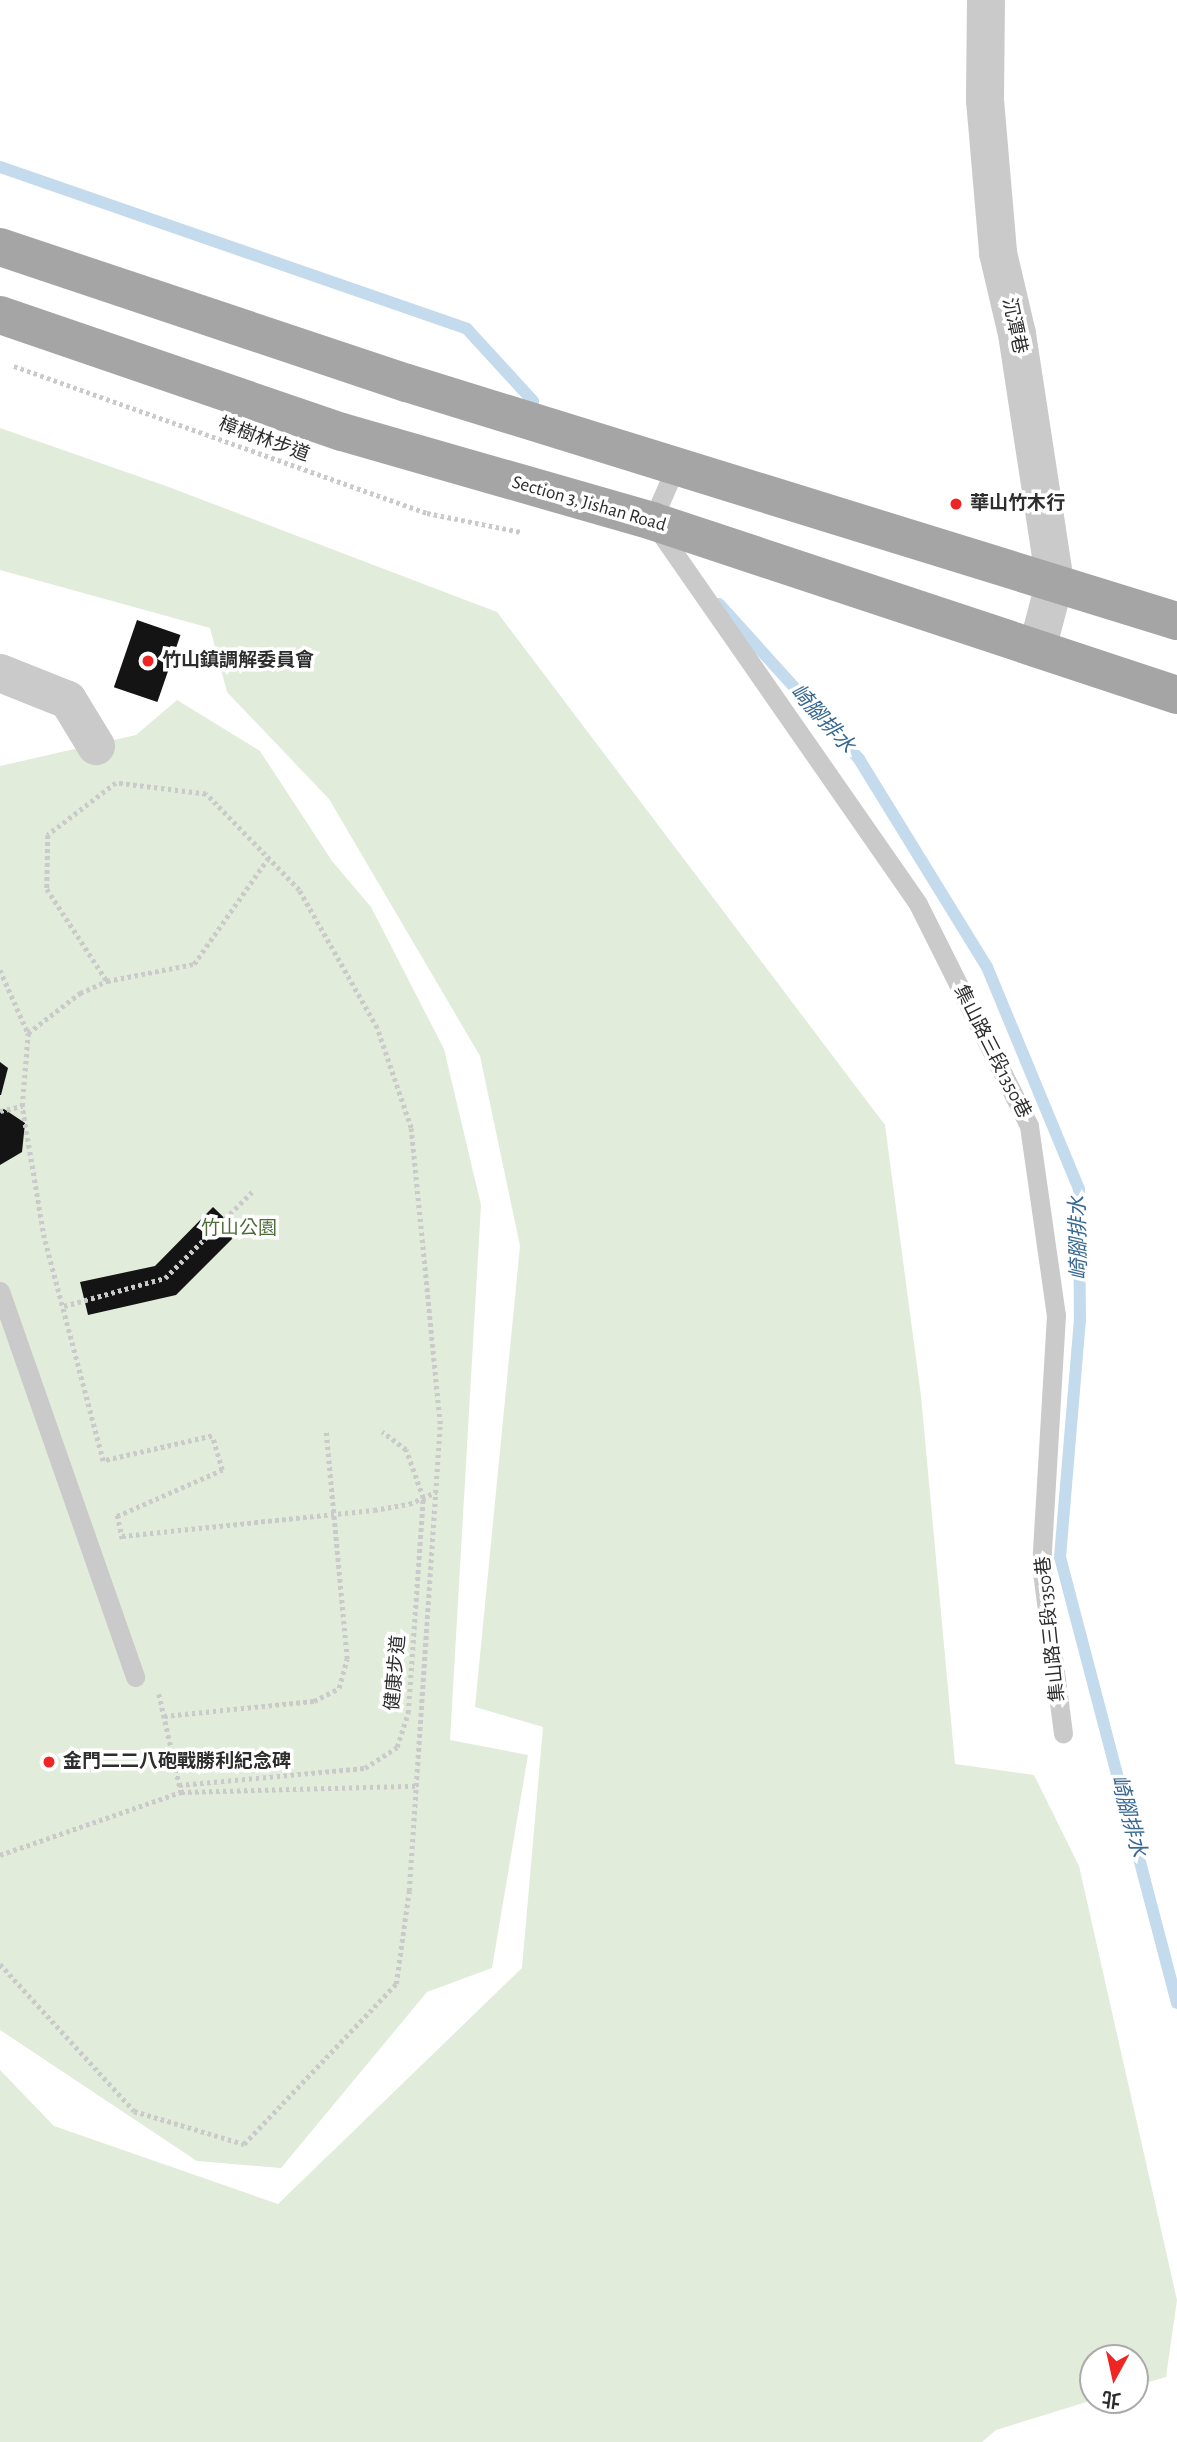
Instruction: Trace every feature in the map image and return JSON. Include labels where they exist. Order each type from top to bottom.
[{"type":"main road","points":[[0,247],[407,383],[677,464],[1177,621]]},
{"type":"main road","name":"Section 3, Jishan Road","points":[[0,315],[342,432],[652,521],[1177,695]]},
{"type":"street","name":"沉潭巷","points":[[986,0],[985,100],[998,253],[1017,334],[1055,581],[1037,649]]},
{"type":"street","points":[[0,673],[68,700],[96,746]]},
{"type":"lane","points":[[652,521],[677,464]]},
{"type":"lane","name":"集山路三段1350巷","points":[[652,521],[918,904],[1028,1126],[1056,1315],[1041,1564],[1063,1734]]},
{"type":"lane","points":[[0,1291],[135,1677]]},
{"type":"path","name":"樟樹林步道","points":[[0,361],[427,513],[522,532]]},
{"type":"path","points":[[0,1964],[134,2112],[244,2144],[396,1984],[416,1786],[440,1424],[411,1128],[377,1028],[299,890],[206,794],[116,783],[48,835],[47,889],[107,981]]},
{"type":"path","points":[[28,1033],[80,993],[107,981],[194,964],[269,858]]},
{"type":"path","points":[[0,970],[28,1033],[22,1106],[44,1238],[103,1461],[212,1436],[222,1470],[117,1516],[125,1549]]},
{"type":"path","points":[[0,1111],[22,1106]]},
{"type":"path","points":[[64,1306],[165,1278],[253,1191]]},
{"type":"path","points":[[164,1716],[314,1701],[339,1688],[347,1659],[326,1432]]},
{"type":"path","name":"健康步道","points":[[179,1785],[365,1768],[397,1747],[408,1713],[423,1498],[406,1450],[382,1432]]},
{"type":"path","points":[[122,1536],[374,1510],[423,1498],[436,1492]]},
{"type":"path","points":[[158,1690],[181,1793]]},
{"type":"path","points":[[0,1855],[181,1793],[416,1786]]},
{"type":"green space","points":[[0,428],[166,486],[497,612],[885,1125],[921,1396],[955,1764],[1034,1775],[1079,1866],[1177,2300],[1166,2377],[1149,2382],[1149,2344],[1079,2344],[1079,2404],[996,2430],[982,2442],[0,2442],[0,2070],[54,2126],[278,2204],[522,1968],[543,1727],[475,1707],[520,1246],[480,1056],[329,799],[227,692],[210,628],[0,570]]},
{"type":"green space","name":"竹山公園","points":[[177,700],[260,751],[332,861],[371,907],[444,1049],[481,1205],[450,1740],[528,1755],[492,1968],[427,1992],[281,2168],[197,2161],[0,2030],[0,766],[136,735]]},
{"type":"building","name":"竹山鎮調解委員會","points":[[137,620],[180,635],[157,702],[114,687]]},
{"type":"building","points":[[0,1062],[8,1068],[1,1095],[0,1095]]},
{"type":"building","points":[[4,1109],[25,1123],[22,1152],[0,1165],[0,1111]]},
{"type":"building","points":[[213,1207],[239,1232],[176,1295],[88,1315],[80,1282],[155,1266]]},
{"type":"waterway","points":[[0,167],[467,329],[533,401]]},
{"type":"waterway","name":"崎腳排水","points":[[719,604],[859,759],[987,967],[1079,1189],[1080,1319],[1060,1557],[1177,2003]]},
{"type":"place","name":"華山竹木行","points":[[956,504]]},
{"type":"place","name":"竹山鎮調解委員會","points":[[148,661]]},
{"type":"place","name":"金門二二八砲戰勝利紀念碑","points":[[49,1762]]}]
